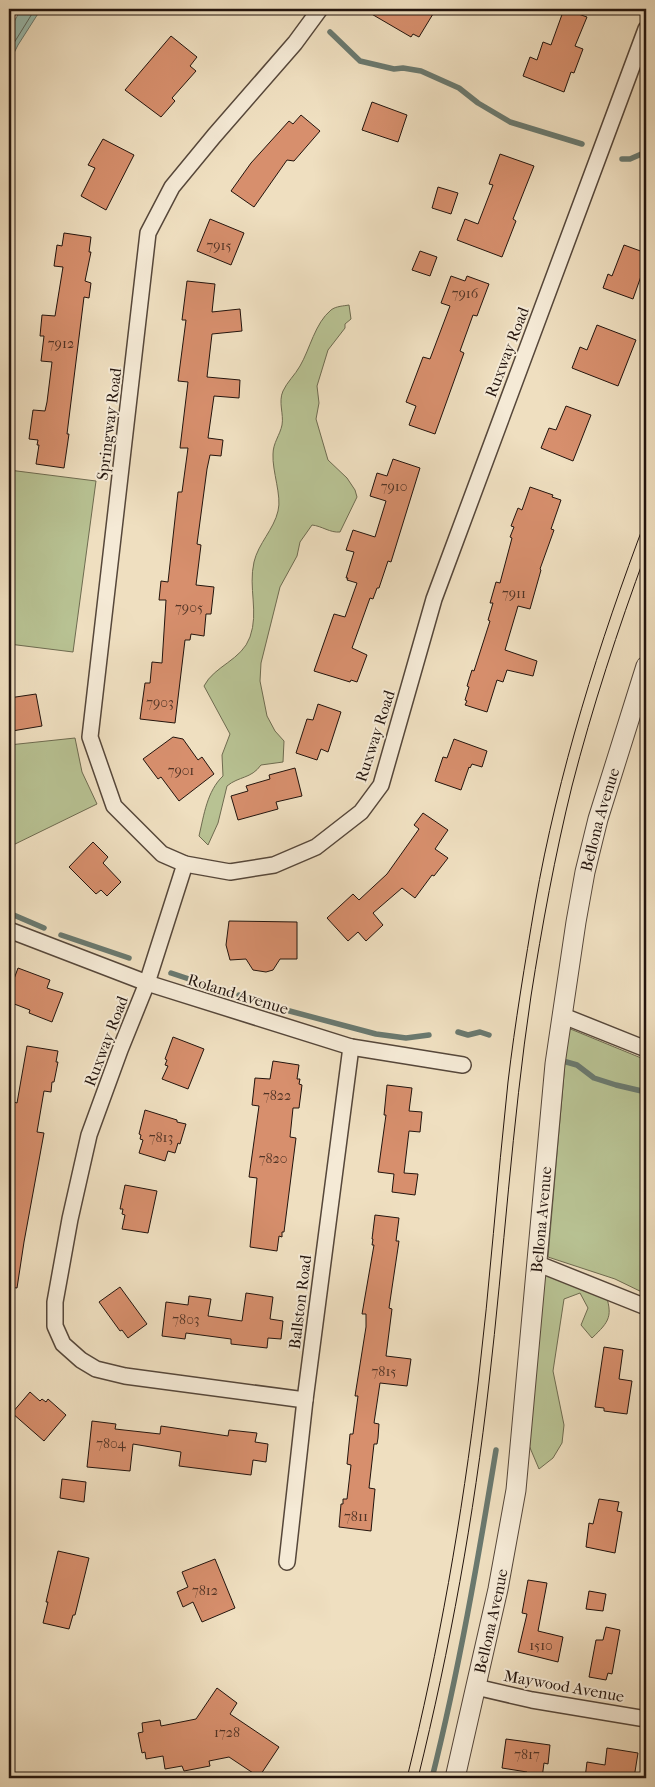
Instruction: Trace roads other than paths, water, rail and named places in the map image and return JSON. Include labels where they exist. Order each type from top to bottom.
[{"type":"street","name":"Springway Road","points":[[185,864],[162,854],[114,806],[90,737],[148,233],[172,187],[295,43],[320,9]]},
{"type":"street","name":"Ruxway Road","points":[[305,1400],[125,1376],[96,1369],[81,1360],[63,1344],[55,1326],[55,1302],[89,1135],[120,1050],[147,984],[185,864],[230,872],[274,865],[316,847],[361,812],[381,784],[434,599],[646,29]]},
{"type":"street","name":"Bellona Avenue","points":[[455,1778],[498,1589],[516,1490],[561,1015],[585,872],[598,819],[646,666]]},
{"type":"street","name":"Roland Avenue","points":[[9,930],[147,984],[351,1047],[463,1065]]},
{"type":"street","points":[[561,1015],[646,1049]]},
{"type":"street","name":"Ballston Road","points":[[287,1562],[305,1400],[351,1047]]},
{"type":"street","points":[[536,1263],[646,1307]]},
{"type":"street","name":"Maywood Avenue","points":[[476,1687],[532,1700],[646,1719]]},
{"type":"water","points":[[21,9],[41,9],[9,63],[9,31]]},
{"type":"waterway","points":[[330,32],[360,61],[394,69],[403,68],[421,71],[459,88],[478,103],[510,122],[582,144]]},
{"type":"waterway","points":[[622,159],[630,159],[646,152]]},
{"type":"waterway","points":[[9,913],[44,928]]},
{"type":"waterway","points":[[61,935],[129,958]]},
{"type":"waterway","points":[[171,973],[216,988]]},
{"type":"waterway","points":[[239,995],[282,1009],[376,1034],[406,1038],[429,1035]]},
{"type":"waterway","points":[[458,1032],[468,1035],[480,1032],[489,1035]]},
{"type":"waterway","points":[[563,1061],[577,1065],[594,1078],[646,1092]]},
{"type":"waterway","points":[[432,1778],[451,1697],[496,1450]]},
{"type":"tram line","points":[[407,1778],[439,1632],[465,1484],[482,1346],[508,1082],[517,1015],[544,855],[581,709],[612,613],[646,519]]},
{"type":"tram line","points":[[418,1778],[451,1631],[476,1483],[494,1335],[524,1044],[544,917],[572,786],[588,727],[625,610],[646,553]]}]
